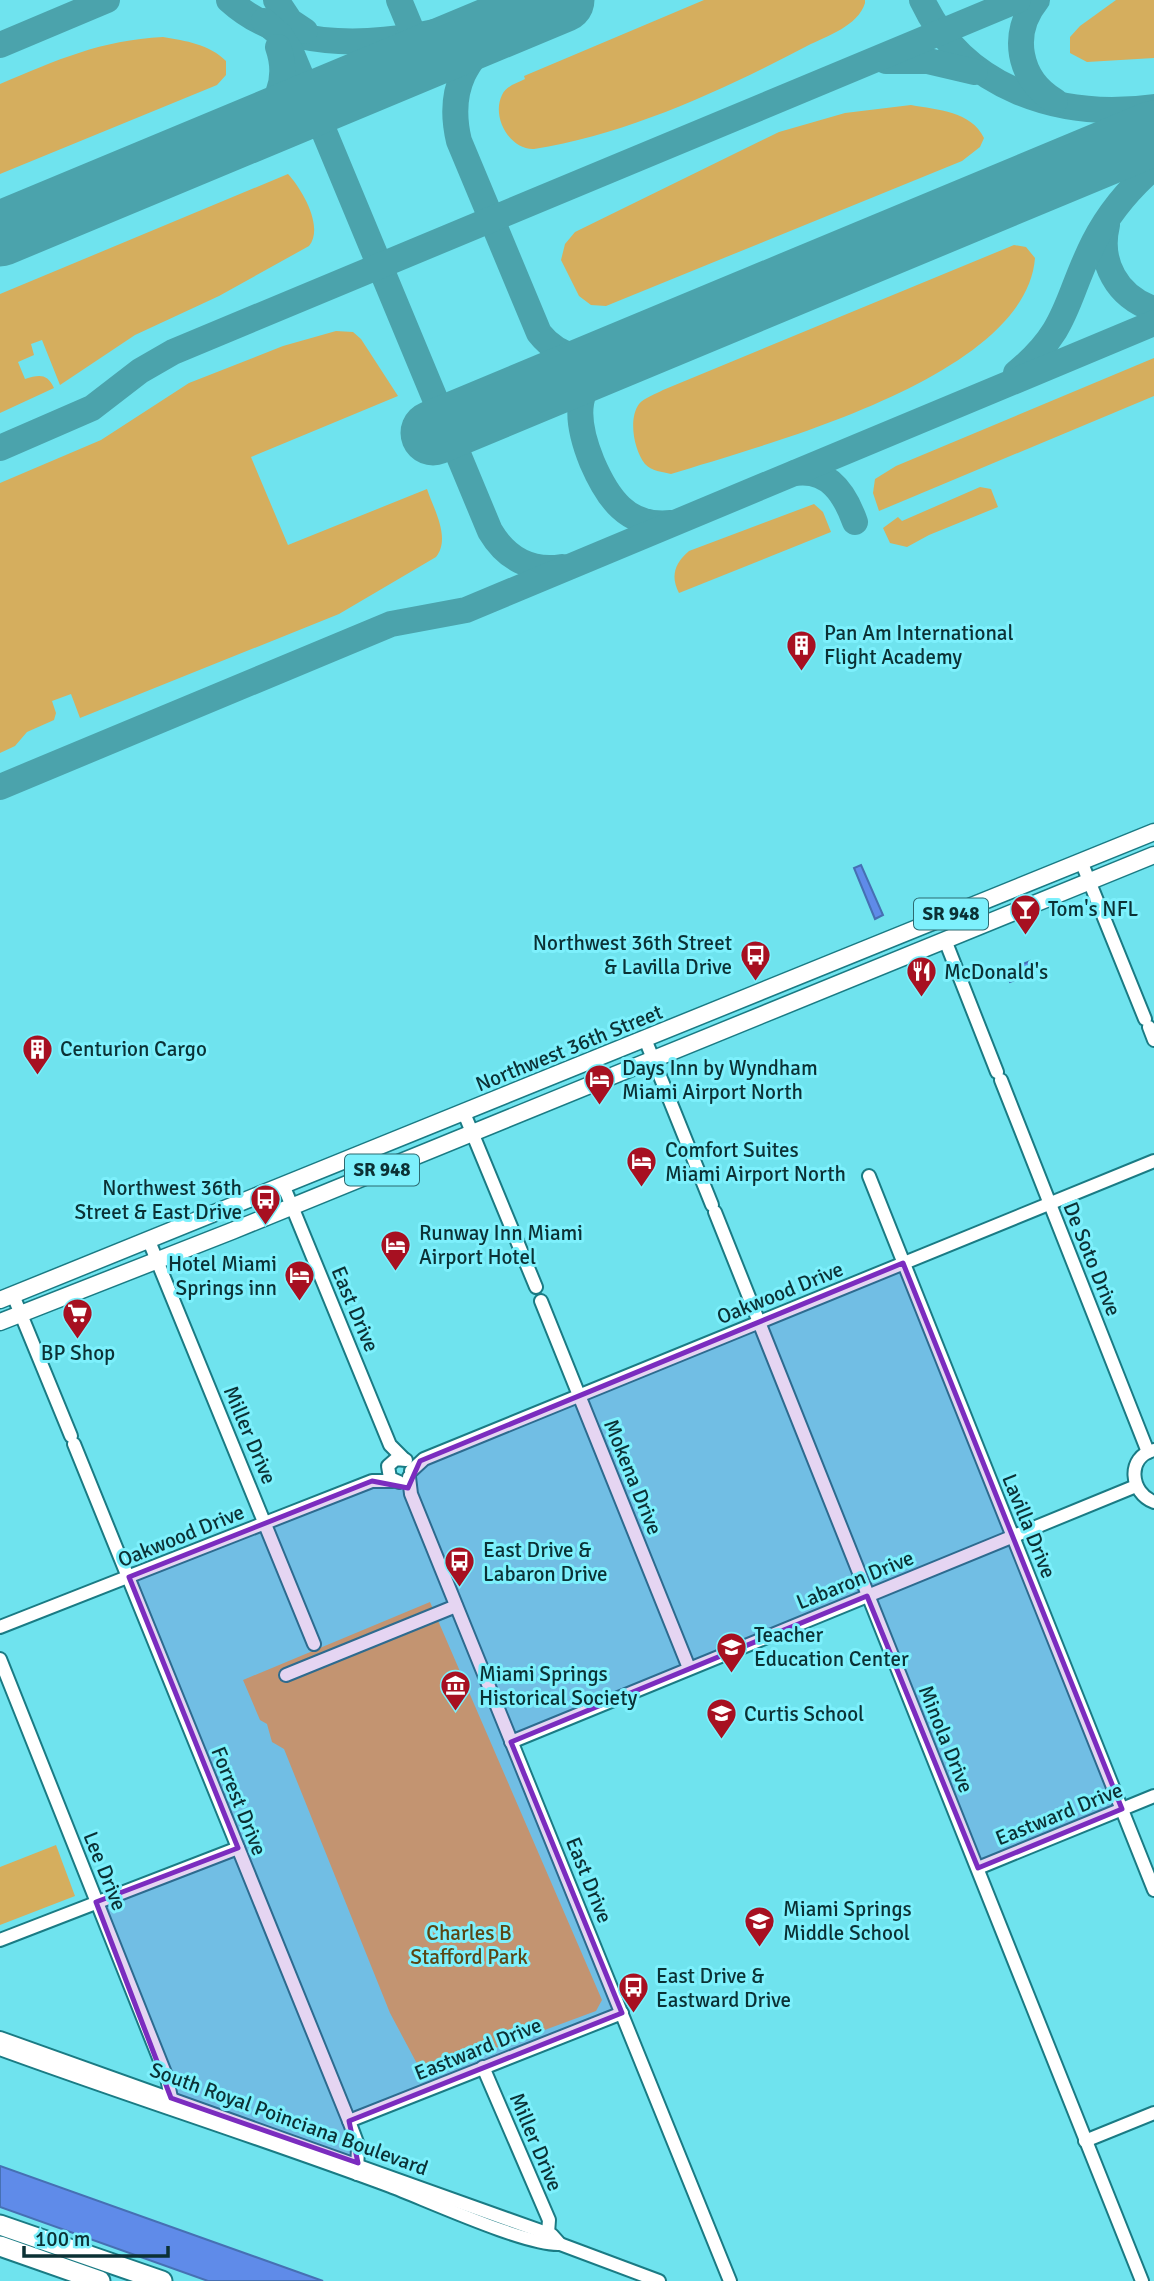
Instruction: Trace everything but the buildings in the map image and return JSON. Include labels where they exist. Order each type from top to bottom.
[{"type":"highway","points":[[0,2225],[162,2281]]},
{"type":"highway","points":[[0,2246],[99,2281]]},
{"type":"main road","name":"Northwest 36th Street","points":[[6,1297],[284,1187],[1154,832]]},
{"type":"main road","name":"Northwest 36th Street","points":[[0,1322],[157,1261],[1154,855]]},
{"type":"main road","points":[[945,940],[949,927],[978,912],[989,899]]},
{"type":"main road","points":[[821,968],[829,987]]},
{"type":"street","points":[[1082,861],[1149,1028]]},
{"type":"street","name":"De Soto Drive","points":[[945,940],[1151,1451]]},
{"type":"street","name":"Minola Drive","points":[[645,1039],[1142,2281]]},
{"type":"street","points":[[464,1113],[536,1287]]},
{"type":"street","name":"Oakwood Drive","points":[[0,1627],[406,1470],[759,1321],[1154,1161]]},
{"type":"street","name":"Lavilla Drive","points":[[869,1176],[1154,1890]]},
{"type":"street","name":"East Drive","points":[[284,1187],[390,1445],[406,1470],[410,1494],[730,2281]]},
{"type":"street","name":"Miller Drive","points":[[149,1241],[314,1644]]},
{"type":"street","name":"Forrest Drive","points":[[6,1297],[21,1314],[349,2121],[358,2145],[358,2169]]},
{"type":"street","name":"Mokena Drive","points":[[541,1301],[689,1668]]},
{"type":"street","name":"East Drive","points":[[388,1465],[390,1445]]},
{"type":"street","points":[[1151,1451],[1137,1463],[1136,1486],[1145,1498],[1154,1502]]},
{"type":"street","points":[[388,1465],[396,1459],[406,1470]]},
{"type":"street","points":[[388,1465],[406,1470]]},
{"type":"street","name":"Oakwood Drive","points":[[375,1480],[388,1465]]},
{"type":"street","name":"Labaron Drive","points":[[511,1742],[1136,1486]]},
{"type":"street","points":[[286,1675],[456,1606]]},
{"type":"street","name":"Lee Drive","points":[[0,1659],[167,2078],[171,2098]]},
{"type":"street","name":"Eastward Drive","points":[[978,1868],[1154,1796]]},
{"type":"street","points":[[0,1940],[238,1848]]},
{"type":"street","name":"Eastward Drive","points":[[349,2121],[622,2013]]},
{"type":"street","name":"South Royal Poinciana Boulevard","points":[[0,2038],[171,2098],[547,2245],[560,2244]]},
{"type":"street","name":"South Royal Poinciana Boulevard","points":[[0,2049],[548,2233],[560,2244],[659,2281]]},
{"type":"street","name":"Miller Drive","points":[[483,2067],[549,2220],[548,2233]]},
{"type":"street","points":[[1086,2141],[1154,2113]]},
{"type":"highlighted area","points":[[903,1263],[1122,1809],[978,1868],[867,1596],[511,1742],[622,2013],[349,2121],[358,2163],[171,2098],[96,1902],[238,1848],[129,1577],[372,1481],[408,1488],[420,1461]]},
{"type":"green space","points":[[704,0],[865,0],[865,3],[856,18],[832,34],[742,79],[640,121],[604,133],[534,149],[517,144],[505,131],[499,113],[502,95],[509,87],[525,79],[524,76]]},
{"type":"green space","points":[[1116,0],[1154,0],[1154,58],[1087,62],[1070,53],[1070,37],[1080,26]]},
{"type":"green space","points":[[163,37],[197,44],[219,55],[226,61],[226,75],[217,85],[0,174],[0,84],[60,59],[99,47]]},
{"type":"green space","points":[[911,105],[953,113],[971,122],[984,138],[980,147],[962,161],[606,306],[591,305],[579,296],[561,260],[565,244],[575,232],[779,132],[845,113]]},
{"type":"green space","points":[[288,174],[299,188],[313,218],[313,238],[309,246],[219,296],[135,335],[60,385],[42,340],[31,344],[34,355],[18,362],[25,379],[42,376],[54,388],[0,413],[0,294]]},
{"type":"green space","points":[[1014,245],[1026,247],[1035,258],[1021,300],[988,338],[941,371],[826,424],[671,474],[650,468],[641,458],[635,443],[633,426],[639,404],[647,398]]},
{"type":"green space","points":[[336,331],[353,332],[361,339],[398,396],[251,457],[288,545],[427,489],[442,533],[436,557],[339,614],[80,718],[71,694],[52,701],[56,713],[54,720],[27,732],[15,746],[0,753],[0,483],[101,440],[189,383],[283,346]]},
{"type":"green space","points":[[1154,358],[1154,396],[879,511],[873,493],[875,479],[896,466]]},
{"type":"green space","points":[[980,487],[991,489],[998,507],[929,535],[907,547],[890,543],[883,528],[898,517],[902,521]]},
{"type":"green space","points":[[814,504],[823,512],[831,532],[679,593],[675,570],[689,551]]},
{"type":"green space","name":"Charles B Stafford Park","points":[[430,1602],[602,2000],[596,2011],[423,2075],[390,2013],[284,1749],[272,1742],[267,1724],[260,1720],[243,1680]]},
{"type":"green space","points":[[56,1845],[75,1896],[0,1925],[0,1867]]},
{"type":"water","points":[[861,865],[883,915],[875,919],[854,868]]},
{"type":"water","points":[[1030,961],[1034,973],[1010,982],[1006,971]]},
{"type":"water","points":[[0,2166],[323,2281],[208,2281],[0,2207]]},
{"type":"taxiway","points":[[0,45],[107,0]]},
{"type":"taxiway","points":[[229,0],[263,23],[301,36],[342,41],[385,40],[428,33],[548,0]]},
{"type":"taxiway","points":[[276,0],[290,21],[305,31]]},
{"type":"taxiway","points":[[399,0],[423,58]]},
{"type":"taxiway","points":[[922,0],[940,31],[963,57],[989,77],[1019,92],[1051,103],[1084,108],[1119,110],[1154,107]]},
{"type":"taxiway","points":[[0,448],[92,408],[140,371],[173,352],[1018,0]]},
{"type":"taxiway","points":[[1037,0],[1023,27],[1022,55],[1033,81],[1055,101]]},
{"type":"taxiway","points":[[264,21],[280,35],[291,52],[490,531],[496,541],[520,561],[540,567],[562,567]]},
{"type":"taxiway","points":[[506,23],[480,49],[463,75],[455,105],[459,141],[539,333],[558,350],[578,357],[589,359],[625,354]]},
{"type":"taxiway","points":[[250,130],[267,113],[278,93],[282,71],[278,47]]},
{"type":"taxiway","points":[[886,61],[928,61],[975,72]]},
{"type":"taxiway","points":[[1016,373],[1034,357],[1057,327],[1106,221],[1128,193],[1154,167]]},
{"type":"taxiway","points":[[1107,225],[1105,252],[1113,276],[1130,296],[1154,309]]},
{"type":"taxiway","points":[[0,787],[391,624],[466,610],[1154,323]]},
{"type":"taxiway","points":[[620,356],[604,366],[585,389],[580,416],[586,446],[604,487],[621,508],[642,520],[671,523]]},
{"type":"taxiway","points":[[795,473],[817,475],[834,485],[841,493],[855,522]]},
{"type":"runway","points":[[0,234],[562,0]]},
{"type":"runway","points":[[433,433],[1154,133]]},
{"type":"place","name":"Pan Am International Flight Academy","points":[[801,672]]},
{"type":"place","name":"Tom's NFL","points":[[1025,936]]},
{"type":"place","name":"Northwest 36th Street & Lavilla Drive","points":[[755,982]]},
{"type":"place","name":"McDonald's","points":[[921,999]]},
{"type":"place","name":"Centurion Cargo","points":[[37,1076]]},
{"type":"place","name":"Days Inn by Wyndham Miami Airport North","points":[[599,1107]]},
{"type":"place","name":"Comfort Suites Miami Airport North","points":[[642,1189]]},
{"type":"place","name":"Northwest 36th Street & East Drive","points":[[265,1227]]},
{"type":"place","name":"Runway Inn Miami Airport Hotel","points":[[396,1272]]},
{"type":"place","name":"Hotel Miami Springs inn","points":[[300,1303]]},
{"type":"place","name":"BP Shop","points":[[78,1340]]},
{"type":"place","name":"East Drive & Labaron Drive","points":[[460,1589]]},
{"type":"place","name":"Teacher Education Center","points":[[731,1674]]},
{"type":"place","name":"Miami Springs Historical Society","points":[[456,1713]]},
{"type":"place","name":"Curtis School","points":[[721,1741]]},
{"type":"place","name":"Miami Springs Middle School","points":[[760,1948]]},
{"type":"place","name":"East Drive & Eastward Drive","points":[[633,2015]]}]
